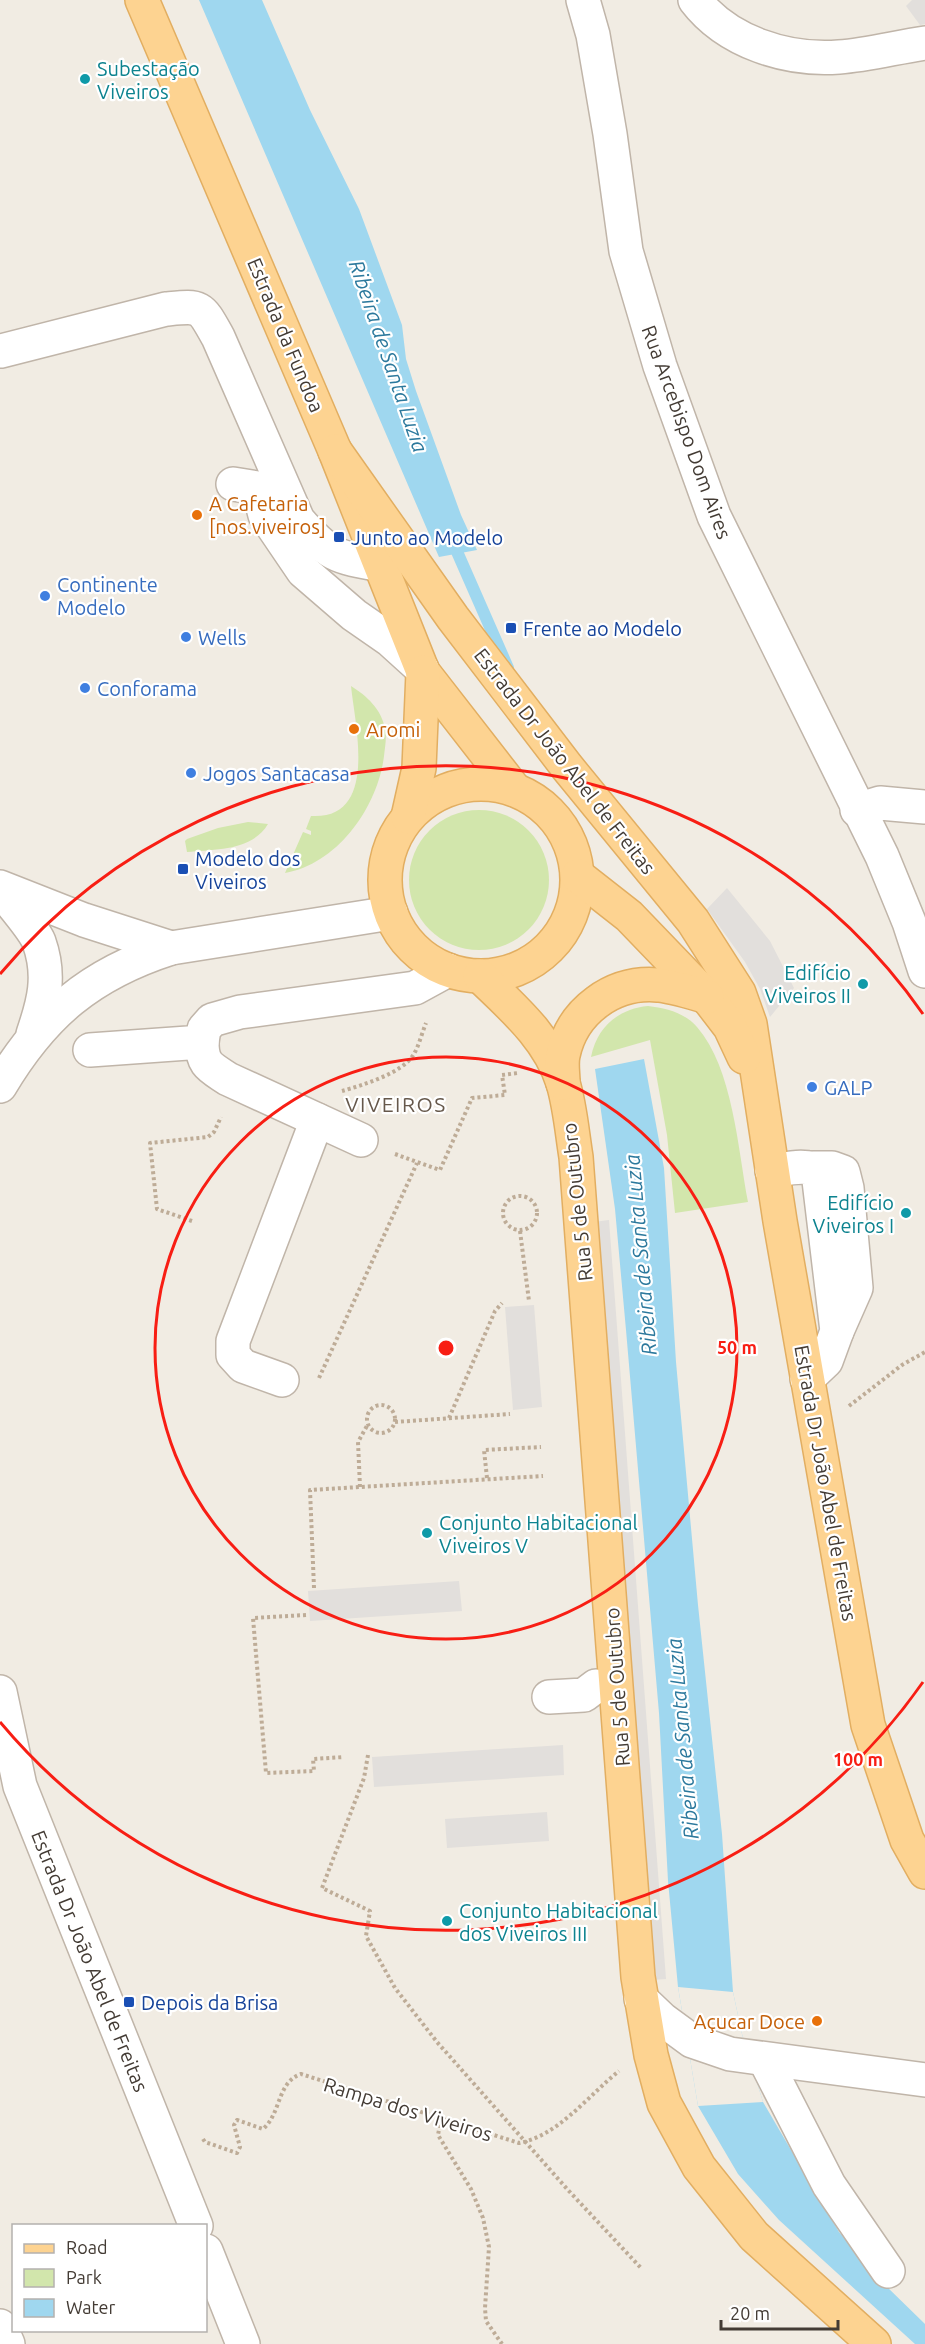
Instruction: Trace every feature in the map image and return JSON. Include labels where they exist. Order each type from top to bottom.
[{"type":"main road","name":"Estrada da Fundoa","points":[[142,0],[335,451],[423,671],[514,789]]},
{"type":"main road","name":"Estrada Dr João Abel de Freitas","points":[[335,451],[453,618],[567,766],[693,921],[739,993],[750,1024],[807,1379],[868,1725],[907,1840],[925,1872]]},
{"type":"main road","name":"Estrada da Fundoa","points":[[408,817],[419,768],[423,671]]},
{"type":"main road","points":[[491,783],[514,789],[539,803],[560,823],[573,848],[578,876],[572,915],[550,947],[538,958],[521,968],[501,975],[480,976],[448,970],[423,957],[404,938],[391,914],[385,889],[386,863],[394,838],[408,817],[425,801],[446,790],[468,784],[491,783]]},
{"type":"main road","name":"Estrada Dr João Abel de Freitas","points":[[578,876],[629,916],[707,997],[730,1027],[758,1085]]},
{"type":"main road","name":"Rua 5 de Outubro","points":[[480,976],[524,1019],[545,1046],[563,1083],[576,1156],[641,1999],[651,2055],[664,2103],[699,2167],[754,2236],[874,2344]]},
{"type":"main road","points":[[563,1083],[562,1058],[567,1041],[583,1013],[609,993],[629,987],[656,985],[707,997]]},
{"type":"street","name":"Rua Arcebispo Dom Aires","points":[[583,0],[593,34],[626,251],[660,366],[714,516],[857,810],[882,856],[925,971]]},
{"type":"street","points":[[696,0],[704,11],[730,33],[763,48],[799,55],[838,57],[925,43]]},
{"type":"street","points":[[0,351],[166,309],[195,307],[204,312],[218,337],[298,520],[316,542],[339,558],[381,565]]},
{"type":"street","points":[[233,484],[258,488],[265,515],[303,571],[354,615],[390,640],[423,671]]},
{"type":"street","points":[[857,810],[880,803],[925,807]]},
{"type":"street","points":[[0,888],[84,920],[171,948]]},
{"type":"street","points":[[0,888],[55,932],[95,948],[138,958]]},
{"type":"street","points":[[0,888],[39,941],[47,983],[44,1005],[32,1036],[0,1086]]},
{"type":"street","points":[[32,1036],[62,1007],[97,980],[138,958],[171,948],[391,914]]},
{"type":"street","points":[[361,1140],[234,1083],[208,1066],[202,1056],[204,1029],[212,1020],[231,1014],[322,999],[415,988],[448,970]]},
{"type":"street","points":[[90,1050],[202,1042]]},
{"type":"street","points":[[282,1380],[243,1366],[233,1355],[233,1341],[317,1120]]},
{"type":"street","points":[[772,1171],[795,1168],[832,1168],[843,1172],[847,1188],[856,1288],[826,1361],[807,1379]]},
{"type":"street","points":[[549,1697],[584,1695],[596,1686]]},
{"type":"street","name":"Estrada Dr João Abel de Freitas","points":[[0,1692],[20,1786],[194,2224]]},
{"type":"street","points":[[641,1999],[662,2019],[692,2041],[730,2054],[925,2080]]},
{"type":"street","points":[[765,2060],[829,2185],[888,2271]]},
{"type":"street","points":[[207,2254],[243,2344]]},
{"type":"street","points":[[0,2326],[8,2344]]},
{"type":"path","points":[[317,1120],[327,1102],[340,1092],[391,1073],[407,1063],[414,1055],[429,1016]]},
{"type":"path","points":[[361,1140],[440,1170],[472,1098],[505,1095],[502,1075],[527,1071]]},
{"type":"path","points":[[192,1221],[157,1209],[150,1143],[208,1137],[214,1132],[234,1083]]},
{"type":"path","points":[[282,1380],[306,1385],[318,1379],[417,1163]]},
{"type":"path","points":[[517,1196],[532,1200],[537,1215],[530,1228],[520,1231],[507,1226],[502,1212],[510,1198],[517,1196]]},
{"type":"path","points":[[520,1231],[529,1301]]},
{"type":"path","points":[[448,1418],[495,1311],[501,1303]]},
{"type":"path","points":[[845,1409],[902,1365],[925,1352]]},
{"type":"path","points":[[380,1406],[386,1406],[395,1415],[395,1422],[388,1432],[382,1433],[371,1428],[367,1417],[370,1412],[380,1406]]},
{"type":"path","points":[[395,1422],[510,1414]]},
{"type":"path","points":[[360,1487],[358,1442],[368,1424]]},
{"type":"path","points":[[487,1478],[484,1450],[541,1447]]},
{"type":"path","points":[[314,1588],[310,1490],[543,1476]]},
{"type":"path","points":[[306,1615],[253,1618],[266,1773],[314,1771],[313,1759],[344,1757]]},
{"type":"path","points":[[368,1755],[364,1778],[322,1888],[370,1911],[366,1936],[395,1988],[437,2042],[641,2268]]},
{"type":"path","points":[[526,2142],[573,2114],[624,2069]]},
{"type":"path","name":"Rampa dos Viveiros","points":[[228,2151],[237,2153],[240,2147],[234,2126],[237,2120],[263,2129],[272,2121],[281,2094],[292,2077],[301,2074],[519,2143],[526,2142]]},
{"type":"path","points":[[441,2119],[438,2135],[471,2189],[483,2218],[489,2247],[486,2321],[502,2344]]},
{"type":"green space","points":[[351,686],[372,704],[383,721],[386,738],[380,775],[364,813],[338,845],[322,858],[285,873],[303,832],[311,835],[311,831],[306,829],[311,816],[332,813],[346,803],[355,787],[358,746]]},
{"type":"green space","points":[[479,810],[506,815],[528,831],[544,853],[549,880],[544,907],[528,929],[506,945],[479,950],[452,945],[430,929],[414,907],[409,880],[414,853],[430,831],[452,815]]},
{"type":"green space","points":[[248,822],[268,824],[261,833],[243,844],[221,849],[187,852],[185,841],[187,839],[218,828]]},
{"type":"green space","points":[[648,1006],[668,1010],[687,1018],[697,1027],[709,1044],[719,1064],[732,1110],[748,1202],[675,1213],[667,1135],[650,1040],[591,1057],[598,1037],[610,1021],[627,1011]]},
{"type":"shaded area","points":[[912,0],[925,0],[925,24],[920,25],[906,6]]},
{"type":"shaded area","points":[[727,888],[770,941],[794,988],[770,1017],[760,989],[745,962],[707,909]]},
{"type":"shaded area","points":[[609,1220],[666,1979],[651,1980],[594,1222]]},
{"type":"shaded area","points":[[534,1305],[542,1407],[513,1410],[505,1307]]},
{"type":"shaded area","points":[[459,1581],[462,1611],[310,1621],[308,1591]]},
{"type":"shaded area","points":[[563,1745],[564,1775],[374,1787],[372,1757]]},
{"type":"shaded area","points":[[547,1812],[549,1841],[447,1848],[445,1819]]},
{"type":"water","points":[[199,0],[262,0],[310,110],[359,209],[402,325],[406,359],[416,391],[461,515],[477,550],[439,557]]},
{"type":"water","points":[[644,1059],[664,1168],[676,1362],[722,1834],[733,1992],[742,2034],[763,2102],[839,2232],[884,2284],[925,2324],[925,2344],[915,2344],[779,2220],[738,2174],[698,2106],[678,1987],[668,1881],[659,1713],[626,1330],[615,1209],[595,1069]]},
{"type":"pier","points":[[678,1987],[733,1992],[742,2034],[763,2102],[698,2106]]},
{"type":"waterway","name":"Ribeira de Santa Luzia","points":[[451,538],[508,668]]},
{"type":"place","name":"Subestação Viveiros","points":[[85,79]]},
{"type":"place","name":"A Cafetaria [nos.viveiros]","points":[[197,515]]},
{"type":"place","name":"Junto ao Modelo","points":[[339,537]]},
{"type":"place","name":"Continente Modelo","points":[[45,596]]},
{"type":"place","name":"Frente ao Modelo","points":[[511,628]]},
{"type":"place","name":"Wells","points":[[186,637]]},
{"type":"place","name":"Conforama","points":[[85,688]]},
{"type":"place","name":"Aromi","points":[[354,729]]},
{"type":"place","name":"Jogos Santacasa","points":[[191,773]]},
{"type":"place","name":"Modelo dos Viveiros","points":[[183,869]]},
{"type":"place","name":"Edifício Viveiros II","points":[[863,984]]},
{"type":"place","name":"GALP","points":[[812,1087]]},
{"type":"place","name":"Edifício Viveiros I","points":[[906,1213]]},
{"type":"place","name":"Conjunto Habitacional Viveiros V","points":[[427,1533]]},
{"type":"place","name":"Conjunto Habitacional dos Viveiros III","points":[[447,1921]]},
{"type":"place","name":"Depois da Brisa","points":[[129,2002]]},
{"type":"place","name":"Açucar Doce","points":[[817,2021]]},
{"type":"district","name":"VIVEIROS","points":[[396,1104]]}]
